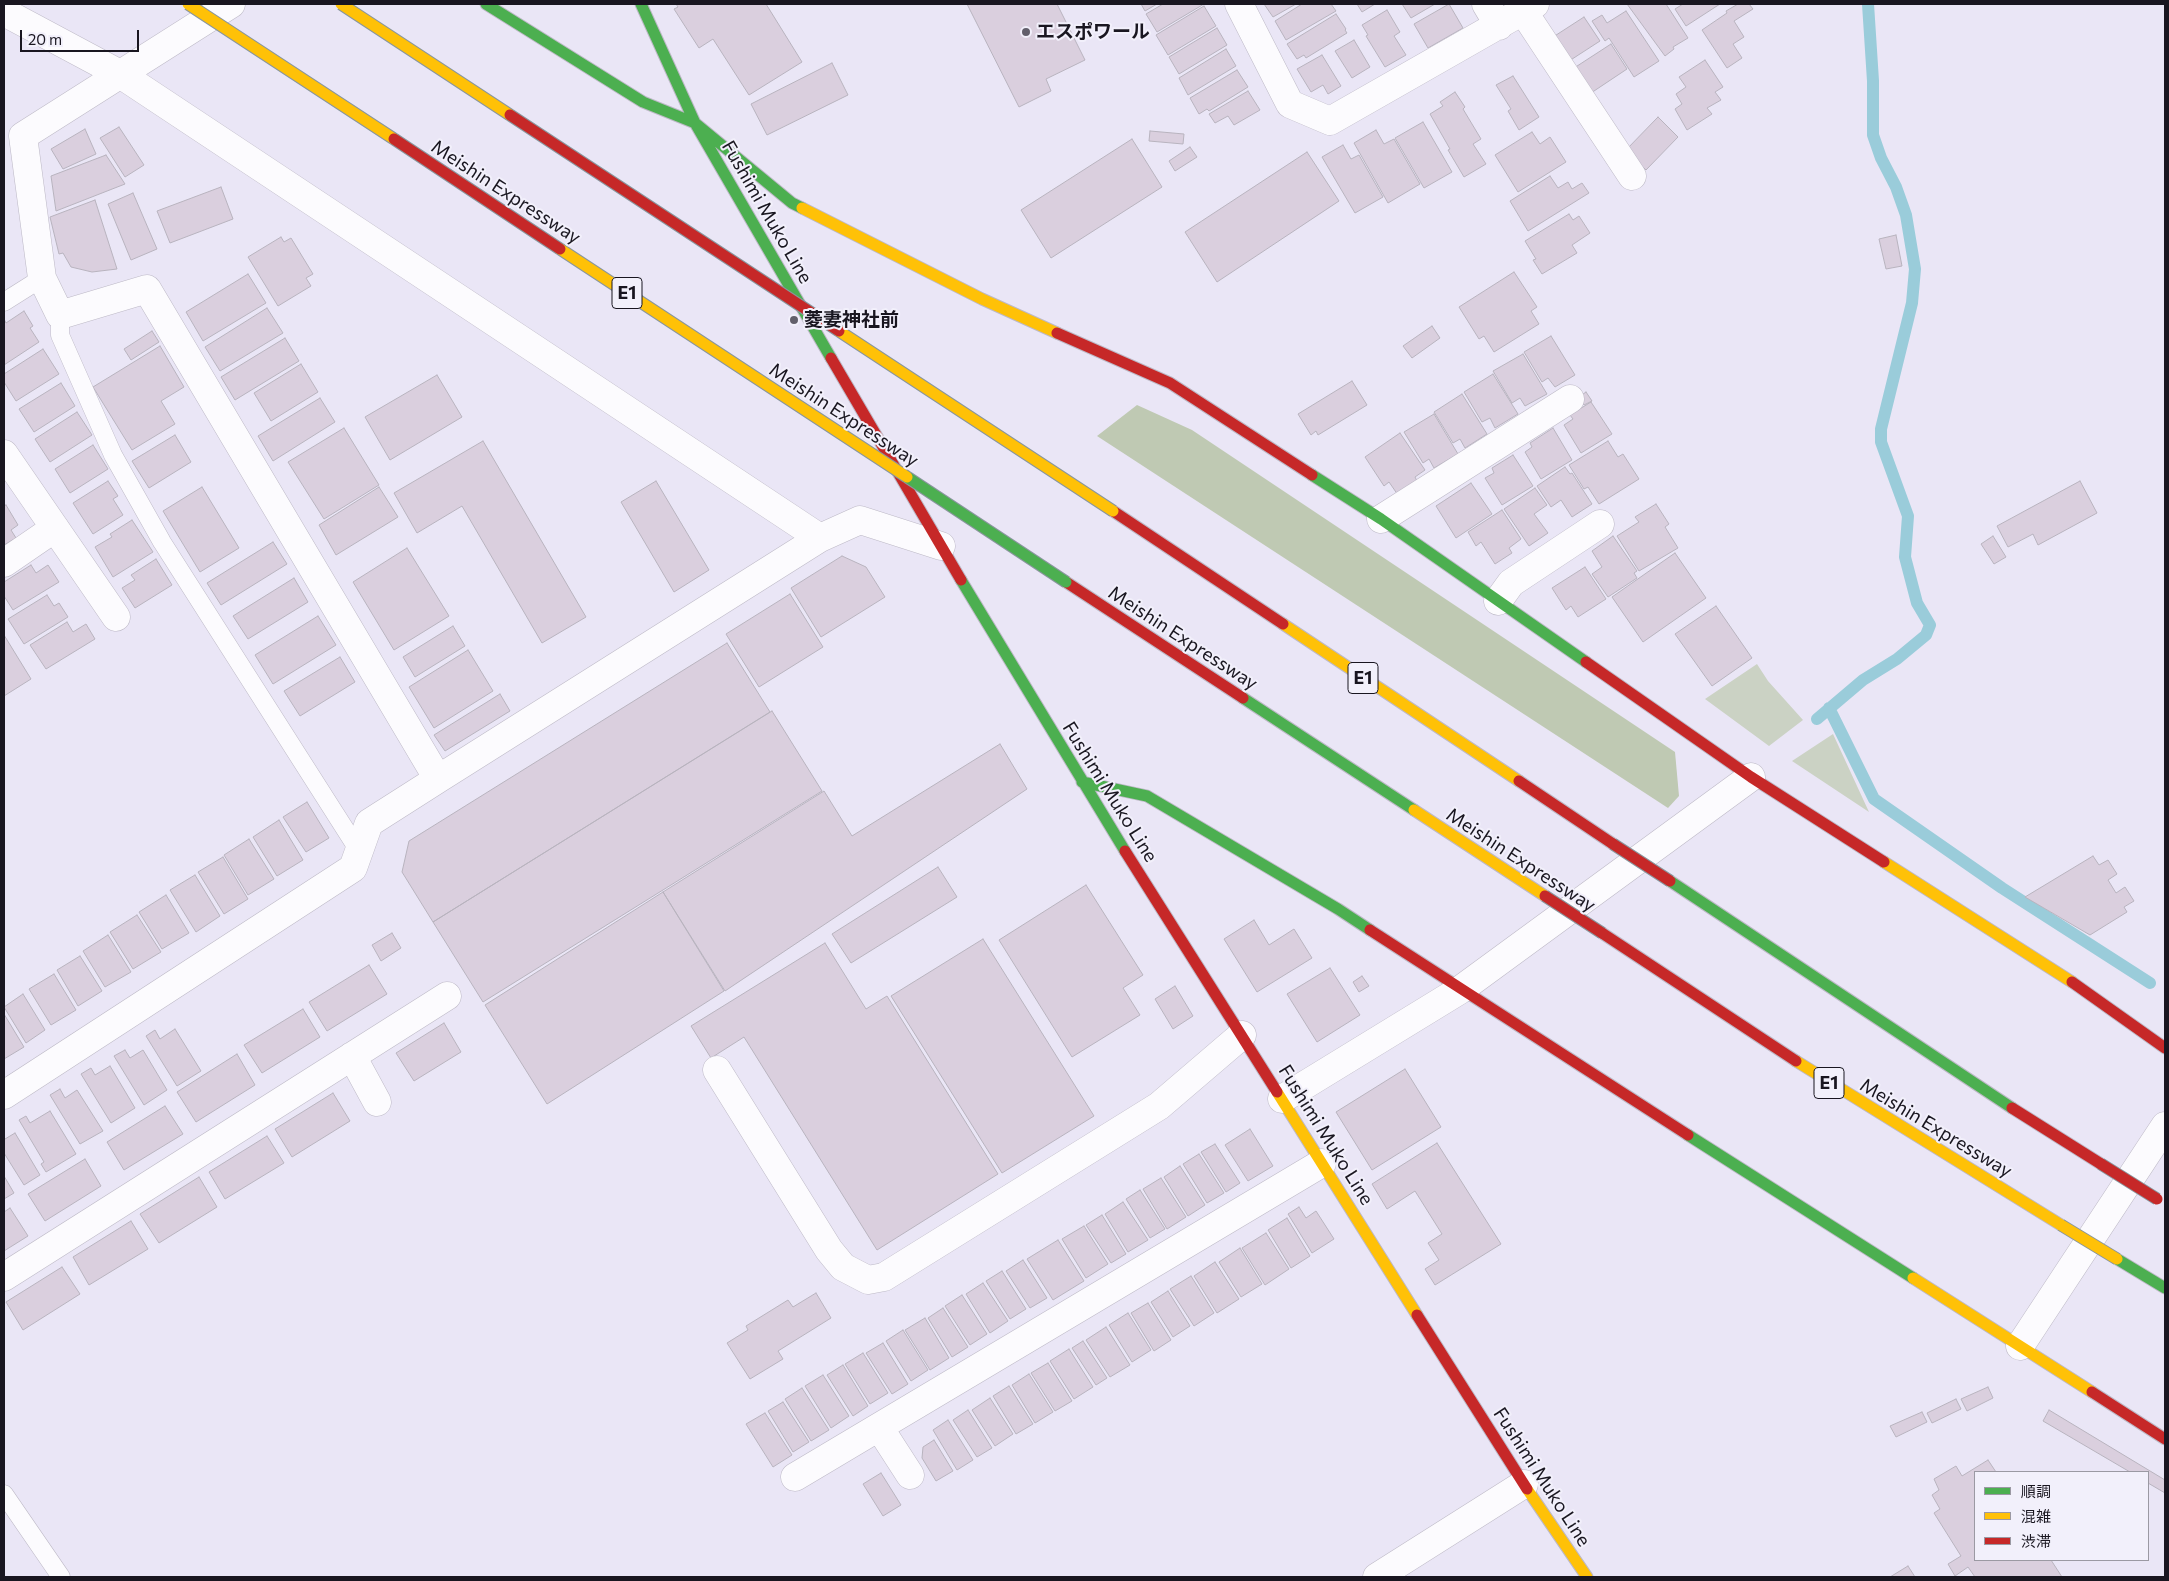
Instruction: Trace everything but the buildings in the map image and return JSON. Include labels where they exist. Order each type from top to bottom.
[{"type":"main road","name":"Meishin Expressway","points":[[188,4],[1844,1092],[2165,1288]]},
{"type":"main road","name":"E1","points":[[340,4],[1113,511],[2024,1116],[2161,1201]]},
{"type":"main road","points":[[486,4],[643,102],[695,123],[792,203],[982,299],[1170,383],[1381,519],[1750,777],[2084,990],[2165,1048]]},
{"type":"main road","name":"Fushimi Muko Line","points":[[641,4],[695,123],[940,546],[1082,782],[1524,1484],[1587,1577]]},
{"type":"main road","points":[[1082,782],[1147,796],[1338,909],[1460,990],[2165,1439]]},
{"type":"street","points":[[231,4],[23,136],[42,278],[60,314],[147,289],[438,779]]},
{"type":"street","points":[[1239,4],[1290,104],[1330,121],[1493,15],[1529,7],[1632,176]]},
{"type":"street","points":[[4,12],[120,74],[820,538]]},
{"type":"street","points":[[1381,519],[1570,399]]},
{"type":"street","points":[[4,454],[116,617]]},
{"type":"street","points":[[4,1095],[353,868],[369,823],[820,538],[860,520],[940,546]]},
{"type":"street","points":[[1498,601],[1511,582],[1600,524]]},
{"type":"street","points":[[4,563],[55,528]]},
{"type":"street","points":[[1282,1099],[1460,990],[1750,777]]},
{"type":"street","points":[[4,1277],[447,996]]},
{"type":"street","points":[[717,1070],[829,1250],[843,1267],[868,1280],[884,1277],[1159,1106],[1242,1035]]},
{"type":"street","points":[[352,1056],[377,1102]]},
{"type":"street","points":[[2020,1346],[2165,1126]]},
{"type":"street","points":[[796,1477],[1322,1163]]},
{"type":"street","points":[[879,1427],[910,1475]]},
{"type":"street","points":[[1376,1577],[1524,1484]]},
{"type":"lane","points":[[4,302],[42,278]]},
{"type":"lane","points":[[60,314],[60,335],[113,456],[162,542],[358,851]]},
{"type":"lane","points":[[4,1494],[62,1577]]},
{"type":"shaded area","points":[[1757,664],[1768,681],[1803,720],[1769,746],[1705,699]]},
{"type":"shaded area","points":[[1833,734],[1869,812],[1792,761]]},
{"type":"green space","points":[[1137,405],[1192,430],[1675,752],[1679,796],[1668,808],[1097,436]]},
{"type":"waterway","points":[[1817,719],[1863,680],[1897,659],[1926,635],[1930,625],[1917,603],[1905,557],[1908,516],[1881,442],[1881,429],[1912,303],[1915,269],[1906,215],[1873,135],[1873,81],[1868,4]]},
{"type":"waterway","points":[[1829,708],[1874,799],[2002,888],[2150,983]]},
{"type":"traffic: fast","points":[[486,4],[643,102],[695,123],[792,203],[802,208]]},
{"type":"traffic: fast","points":[[641,4],[695,123],[831,358]]},
{"type":"traffic: fast","points":[[1312,475],[1381,519],[1586,662]]},
{"type":"traffic: fast","points":[[907,477],[1066,582]]},
{"type":"traffic: fast","points":[[961,580],[1125,851]]},
{"type":"traffic: fast","points":[[1243,698],[1414,810]]},
{"type":"traffic: fast","points":[[1082,782],[1147,796],[1338,909],[1370,930]]},
{"type":"traffic: fast","points":[[1670,881],[2012,1108]]},
{"type":"traffic: fast","points":[[1688,1135],[1913,1278]]},
{"type":"traffic: fast","points":[[2117,1259],[2165,1288]]},
{"type":"traffic: slow","points":[[188,4],[394,139]]},
{"type":"traffic: slow","points":[[341,4],[510,115]]},
{"type":"traffic: slow","points":[[802,208],[982,299],[1057,333]]},
{"type":"traffic: slow","points":[[560,249],[907,477]]},
{"type":"traffic: slow","points":[[839,331],[1113,511]]},
{"type":"traffic: slow","points":[[1283,624],[1519,781]]},
{"type":"traffic: slow","points":[[1414,810],[1545,896]]},
{"type":"traffic: slow","points":[[1884,862],[2072,982]]},
{"type":"traffic: slow","points":[[1796,1061],[2061,1225]]},
{"type":"traffic: slow","points":[[1277,1092],[1417,1315]]},
{"type":"traffic: slow","points":[[2061,1225],[2117,1259]]},
{"type":"traffic: slow","points":[[1913,1278],[2092,1392]]},
{"type":"traffic: slow","points":[[1527,1489],[1587,1577]]},
{"type":"traffic: jam","points":[[510,115],[839,331]]},
{"type":"traffic: jam","points":[[394,139],[560,249]]},
{"type":"traffic: jam","points":[[1057,333],[1170,383],[1312,475]]},
{"type":"traffic: jam","points":[[831,358],[961,580]]},
{"type":"traffic: jam","points":[[1113,511],[1283,624]]},
{"type":"traffic: jam","points":[[1066,582],[1243,698]]},
{"type":"traffic: jam","points":[[1586,662],[1751,777],[1884,862]]},
{"type":"traffic: jam","points":[[1519,781],[1613,844]]},
{"type":"traffic: jam","points":[[1613,844],[1670,881]]},
{"type":"traffic: jam","points":[[1125,851],[1277,1092]]},
{"type":"traffic: jam","points":[[1545,896],[1602,933]]},
{"type":"traffic: jam","points":[[1370,930],[1688,1135]]},
{"type":"traffic: jam","points":[[1602,933],[1796,1061]]},
{"type":"traffic: jam","points":[[2072,982],[2165,1048]]},
{"type":"traffic: jam","points":[[2012,1108],[2101,1164]]},
{"type":"traffic: jam","points":[[2101,1164],[2157,1199]]},
{"type":"traffic: jam","points":[[1417,1315],[1527,1489]]},
{"type":"traffic: jam","points":[[2092,1392],[2165,1439]]},
{"type":"place","name":"エスポワール","points":[[1026,32]]},
{"type":"place","name":"菱妻神社前","points":[[794,320]]}]
